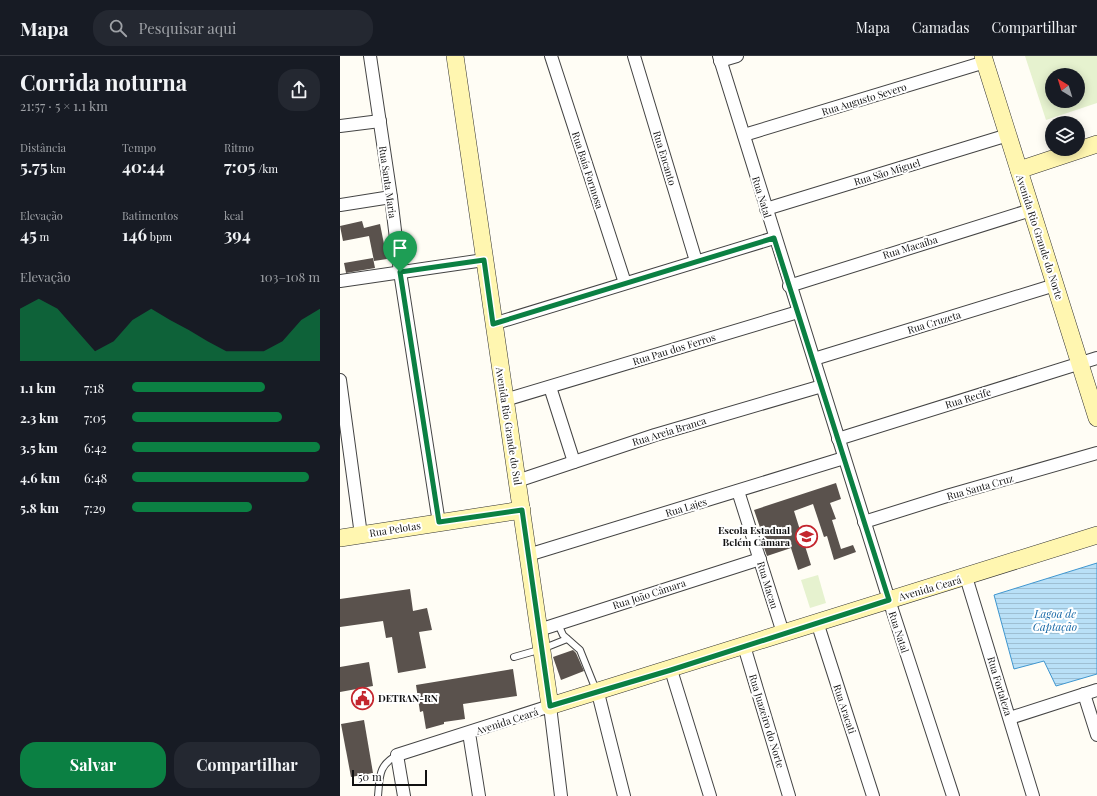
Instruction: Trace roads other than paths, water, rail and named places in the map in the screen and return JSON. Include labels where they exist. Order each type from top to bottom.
[{"type":"street","name":"Rua Santa Maria","points":[[370,56],[391,198],[400,272],[439,522]]},
{"type":"street","name":"Avenida Rio Grande do Sul","points":[[455,56],[493,324],[542,649],[561,796]]},
{"type":"street","name":"Rua Baía Formosa","points":[[551,56],[625,284]]},
{"type":"street","name":"Rua Encanto","points":[[634,56],[696,261]]},
{"type":"street","points":[[719,58],[737,56]]},
{"type":"street","name":"Rua Natal","points":[[719,58],[744,135],[789,286],[814,359],[864,522],[953,796]]},
{"type":"street","name":"Rua Augusto Severo","points":[[744,135],[984,59]]},
{"type":"street","name":"Avenida Rio Grande do Norte","points":[[984,59],[1097,418]]},
{"type":"street","points":[[340,126],[380,121]]},
{"type":"street","name":"Rua São Miguel","points":[[766,209],[1008,136]]},
{"type":"street","points":[[1018,170],[1097,144]]},
{"type":"street","points":[[340,205],[391,198]]},
{"type":"street","name":"Rua Macaíba","points":[[789,286],[1031,210]]},
{"type":"street","points":[[493,324],[774,238]]},
{"type":"street","points":[[340,281],[484,260]]},
{"type":"street","name":"Rua Cruzeta","points":[[814,359],[1055,285]]},
{"type":"street","name":"Rua Pau dos Ferros","points":[[505,400],[798,312]]},
{"type":"street","name":"Rua Recife","points":[[838,439],[1097,358]]},
{"type":"street","points":[[340,380],[344,437],[361,535]]},
{"type":"street","name":"Rua Areia Branca","points":[[517,480],[655,435],[822,386]]},
{"type":"street","points":[[550,387],[574,462]]},
{"type":"street","name":"Rua Santa Cruz","points":[[864,522],[950,495],[1097,453]]},
{"type":"street","name":"Rua Lajes","points":[[528,555],[844,458]]},
{"type":"street","name":"Rua Macau","points":[[738,491],[783,633]]},
{"type":"street","name":"Rua Pelotas","points":[[340,538],[522,510]]},
{"type":"street","name":"Avenida Ceará","points":[[397,756],[550,706],[598,693],[817,622],[966,577],[1097,535]]},
{"type":"street","name":"Rua João Câmara","points":[[539,630],[760,559]]},
{"type":"street","name":"Rua Fortaleza","points":[[966,577],[1033,796]]},
{"type":"street","name":"Rua Aracati","points":[[817,622],[872,796]]},
{"type":"street","name":"Rua Juazeiro do Norte","points":[[744,646],[790,796]]},
{"type":"street","points":[[671,670],[710,796]]},
{"type":"street","points":[[1010,718],[1097,690]]},
{"type":"street","points":[[598,693],[624,796]]},
{"type":"street","points":[[1084,694],[1097,735]]},
{"type":"street","points":[[469,733],[478,796]]},
{"type":"street","points":[[397,756],[404,796]]},
{"type":"lane","points":[[558,624],[567,639],[580,650],[598,693]]},
{"type":"lane","points":[[514,657],[542,649],[567,639]]},
{"type":"lane","points":[[378,796],[382,768],[388,760],[397,756]]},
{"type":"water","name":"Lagoa de Captação","points":[[1097,563],[1097,674],[1056,686],[1044,661],[1014,669],[994,595]]},
{"type":"place","name":"Escola Estadual Belém Câmara","points":[[806,536]]},
{"type":"place","name":"DETRAN-RN","points":[[363,698]]}]
